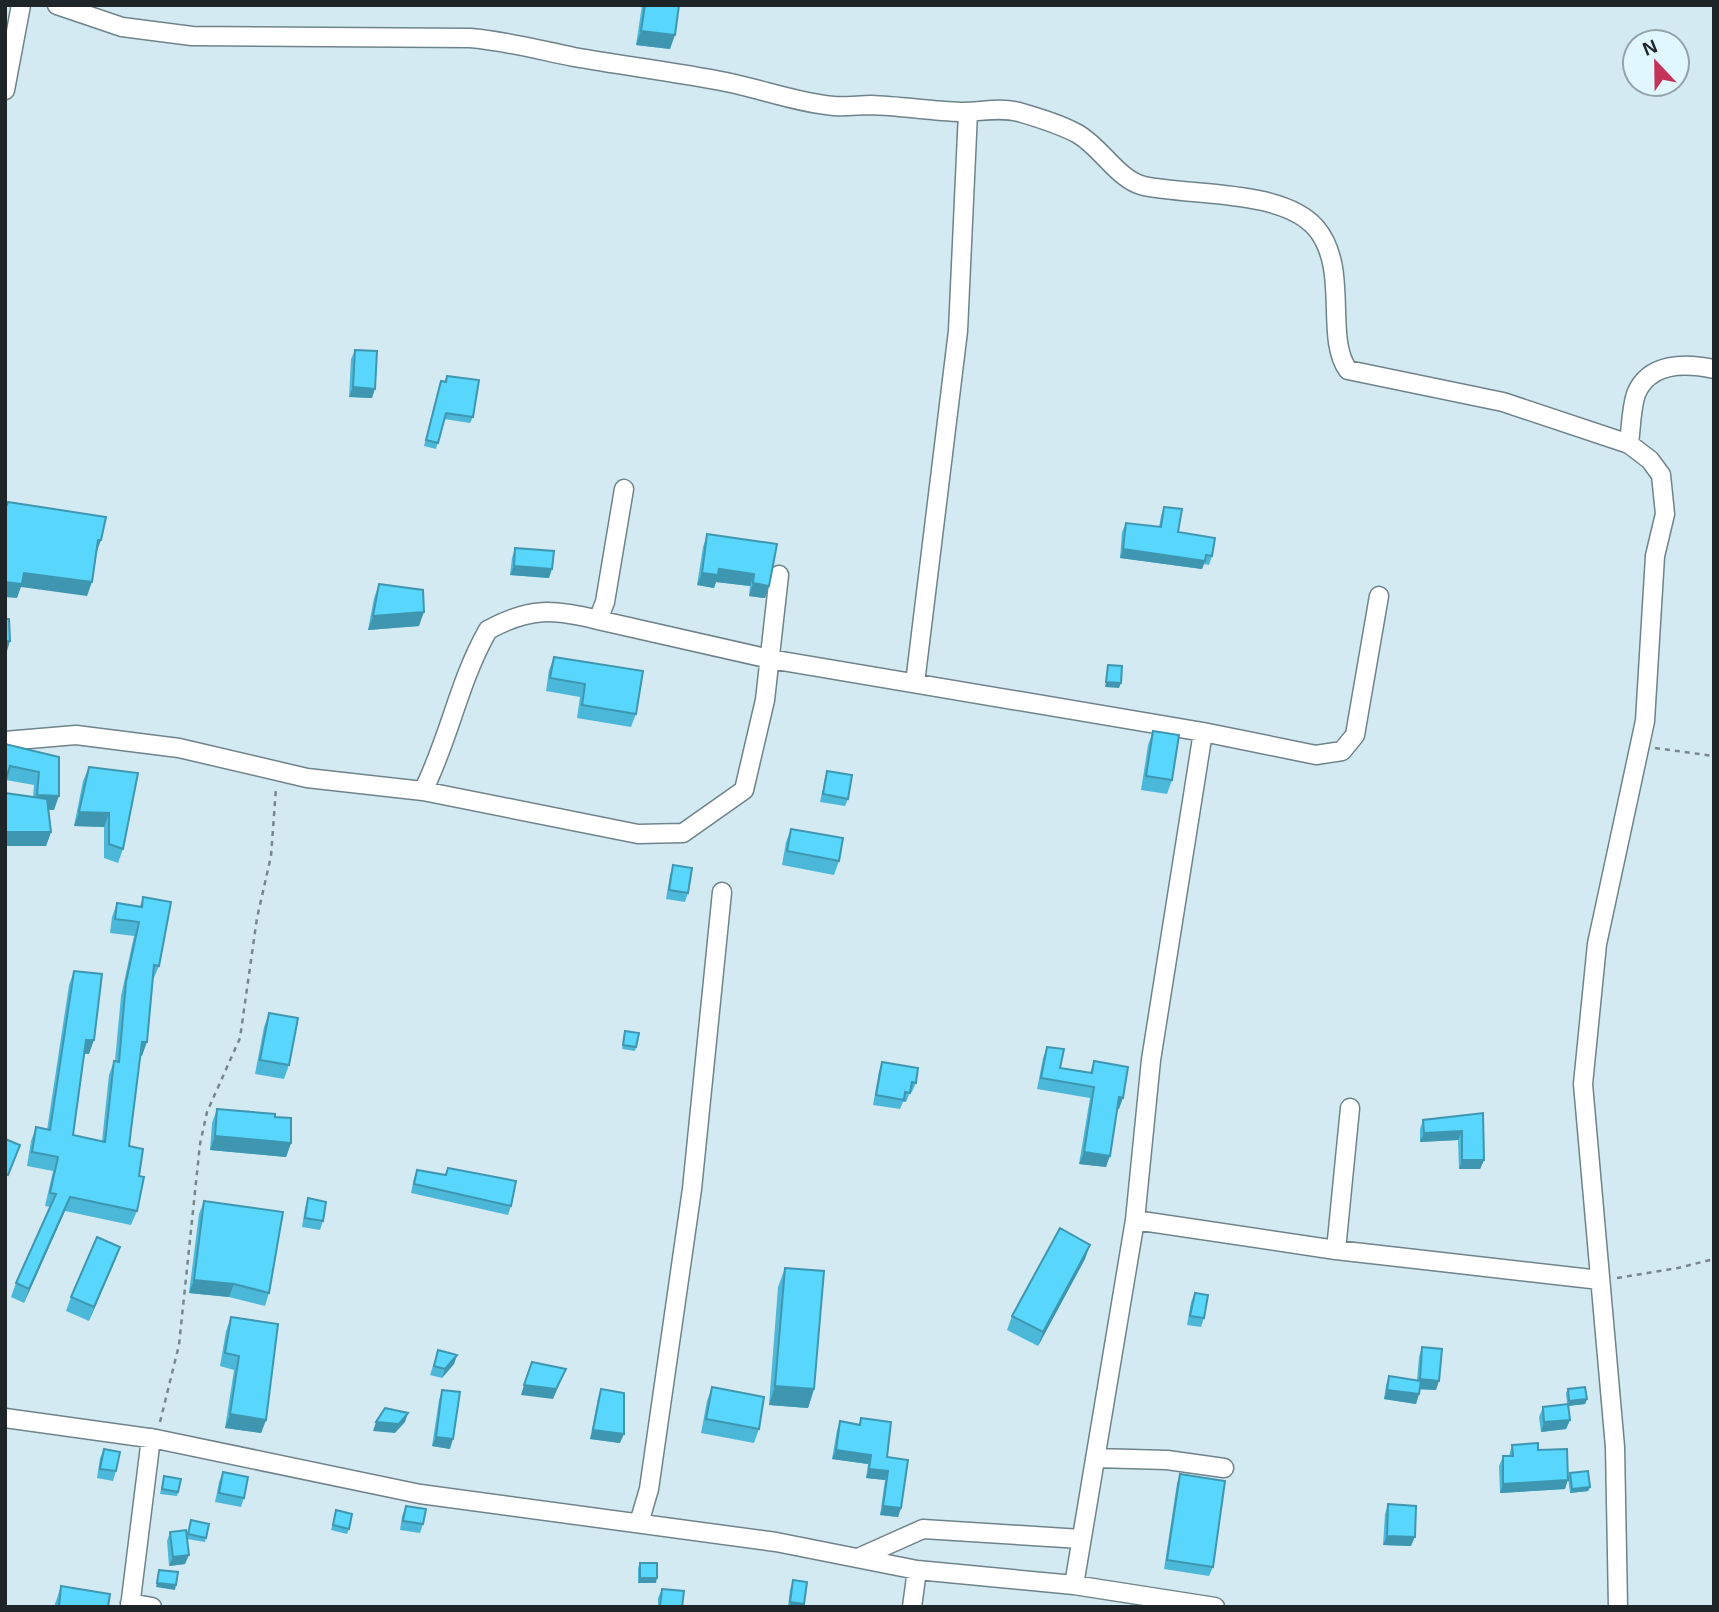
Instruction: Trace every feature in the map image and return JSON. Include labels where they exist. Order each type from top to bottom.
[{"type":"street","points":[[5,90],[21,5]]},
{"type":"street","points":[[57,5],[122,27],[192,36],[470,38],[510,42],[573,57],[727,82],[833,106],[872,105],[968,112],[1004,109],[1047,120],[1079,135],[1102,153],[1129,181],[1142,186],[1227,195],[1273,205],[1298,215],[1316,228],[1325,245],[1338,290],[1336,342],[1348,370],[1503,402],[1629,444],[1650,460],[1661,475],[1665,514],[1655,556],[1645,721],[1597,944],[1583,1083],[1615,1447],[1618,1607]]},
{"type":"street","points":[[915,683],[957,331],[968,112]]},
{"type":"street","points":[[1629,444],[1637,393],[1654,372],[1666,367],[1698,366],[1714,369]]},
{"type":"street","points":[[598,621],[605,602],[624,489]]},
{"type":"street","points":[[5,741],[76,735],[179,748],[307,778],[423,791],[638,834],[683,833],[744,790],[765,699],[779,575]]},
{"type":"street","points":[[423,791],[447,736],[461,682],[488,629],[535,611],[560,610],[770,659],[1203,732],[1316,755],[1342,751],[1355,735],[1379,596]]},
{"type":"street","points":[[1073,1585],[1135,1220],[1151,1060],[1203,732]]},
{"type":"street","points":[[639,1523],[649,1489],[692,1189],[722,892]]},
{"type":"street","points":[[1336,1250],[1350,1108]]},
{"type":"street","points":[[1135,1220],[1336,1250],[1600,1280]]},
{"type":"street","points":[[5,1418],[154,1438],[420,1494],[776,1542],[917,1570],[1073,1585],[1215,1607]]},
{"type":"street","points":[[152,1607],[130,1605],[154,1438]]},
{"type":"street","points":[[1095,1458],[1167,1460],[1224,1468]]},
{"type":"street","points":[[858,1558],[923,1529],[1081,1539]]},
{"type":"street","points":[[912,1607],[917,1570]]},
{"type":"path","points":[[1638,746],[1714,756]]},
{"type":"path","points":[[154,1438],[179,1345],[200,1144],[207,1112],[240,1038],[257,918],[271,856],[277,771]]},
{"type":"path","points":[[1600,1280],[1678,1268],[1714,1259]]},
{"type":"building","points":[[645,5],[679,5],[675,35],[641,31]]},
{"type":"building","points":[[355,350],[377,351],[375,389],[353,387]]},
{"type":"building","points":[[447,376],[479,380],[473,417],[446,413],[438,443],[426,440],[441,381],[446,382]]},
{"type":"building","points":[[8,502],[106,517],[101,540],[98,540],[92,582],[24,573],[22,584],[5,582],[5,509]]},
{"type":"building","points":[[1164,507],[1182,509],[1178,532],[1215,538],[1212,556],[1206,555],[1205,561],[1123,549],[1126,523],[1161,527]]},
{"type":"building","points":[[707,534],[777,544],[769,586],[753,583],[754,574],[719,569],[718,575],[702,573]]},
{"type":"building","points":[[515,548],[554,551],[552,569],[514,566]]},
{"type":"building","points":[[379,584],[423,590],[424,612],[373,616]]},
{"type":"building","points":[[5,619],[9,619],[10,641],[5,641]]},
{"type":"building","points":[[554,657],[643,671],[636,714],[582,705],[585,684],[550,678]]},
{"type":"building","points":[[1108,665],[1122,666],[1121,683],[1106,682]]},
{"type":"building","points":[[1153,731],[1179,735],[1172,780],[1146,776]]},
{"type":"building","points":[[5,744],[59,757],[59,796],[37,795],[39,772],[10,766],[5,782]]},
{"type":"building","points":[[89,767],[138,773],[123,849],[109,844],[109,813],[79,812]]},
{"type":"building","points":[[827,771],[852,775],[848,799],[823,794]]},
{"type":"building","points":[[5,793],[47,799],[51,832],[5,832]]},
{"type":"building","points":[[791,829],[843,838],[839,861],[787,851]]},
{"type":"building","points":[[673,865],[692,868],[688,893],[669,890]]},
{"type":"building","points":[[143,897],[171,902],[159,966],[154,965],[147,1042],[142,1042],[129,1146],[143,1149],[139,1176],[144,1177],[137,1211],[70,1197],[29,1289],[16,1283],[56,1194],[50,1193],[58,1157],[32,1152],[36,1127],[50,1130],[74,971],[102,974],[94,1040],[86,1040],[73,1135],[105,1142],[114,1061],[119,1062],[126,982],[139,922],[115,919],[117,903],[142,907]]},
{"type":"building","points":[[269,1013],[298,1018],[289,1065],[260,1060]]},
{"type":"building","points":[[625,1031],[639,1033],[636,1047],[623,1045]]},
{"type":"building","points":[[1047,1047],[1064,1049],[1060,1068],[1092,1073],[1094,1061],[1128,1067],[1123,1098],[1119,1097],[1110,1156],[1084,1152],[1094,1087],[1041,1078]]},
{"type":"building","points":[[882,1062],[918,1068],[916,1083],[912,1082],[910,1093],[905,1092],[904,1100],[876,1095]]},
{"type":"building","points":[[217,1109],[291,1118],[291,1143],[215,1136]]},
{"type":"building","points":[[1483,1113],[1484,1160],[1462,1160],[1462,1131],[1424,1133],[1423,1120]]},
{"type":"building","points":[[5,1139],[20,1145],[8,1175],[5,1174]]},
{"type":"building","points":[[448,1168],[516,1181],[511,1206],[414,1184],[417,1170],[446,1175]]},
{"type":"building","points":[[308,1198],[326,1202],[323,1221],[305,1218]]},
{"type":"building","points":[[204,1201],[283,1212],[269,1293],[234,1284],[194,1280]]},
{"type":"building","points":[[1060,1228],[1090,1245],[1043,1332],[1012,1316]]},
{"type":"building","points":[[97,1237],[120,1247],[94,1307],[71,1297]]},
{"type":"building","points":[[785,1268],[824,1271],[814,1389],[775,1386]]},
{"type":"building","points":[[1195,1293],[1208,1295],[1204,1318],[1190,1316]]},
{"type":"building","points":[[231,1317],[278,1324],[266,1420],[230,1414],[239,1356],[225,1353]]},
{"type":"building","points":[[1422,1347],[1442,1349],[1439,1381],[1420,1379]]},
{"type":"building","points":[[438,1350],[457,1355],[445,1369],[434,1366]]},
{"type":"building","points":[[532,1362],[566,1369],[556,1389],[524,1385]]},
{"type":"building","points":[[1389,1376],[1421,1381],[1419,1394],[1387,1390]]},
{"type":"building","points":[[712,1387],[764,1397],[759,1429],[706,1419]]},
{"type":"building","points":[[1585,1387],[1587,1399],[1569,1401],[1568,1389]]},
{"type":"building","points":[[601,1389],[624,1393],[624,1434],[593,1430]]},
{"type":"building","points":[[442,1390],[460,1392],[453,1439],[436,1437]]},
{"type":"building","points":[[1568,1404],[1570,1420],[1544,1422],[1543,1407]]},
{"type":"building","points":[[385,1408],[408,1413],[399,1424],[376,1422]]},
{"type":"building","points":[[861,1418],[891,1422],[887,1457],[908,1460],[901,1508],[883,1506],[888,1471],[869,1469],[871,1455],[836,1450],[840,1421],[860,1425]]},
{"type":"building","points":[[1538,1443],[1538,1450],[1567,1449],[1568,1480],[1503,1484],[1503,1456],[1513,1456],[1512,1445]]},
{"type":"building","points":[[104,1449],[120,1452],[116,1471],[100,1469]]},
{"type":"building","points":[[1588,1471],[1590,1487],[1572,1489],[1570,1473]]},
{"type":"building","points":[[223,1472],[248,1477],[244,1498],[219,1493]]},
{"type":"building","points":[[1180,1474],[1225,1481],[1213,1567],[1167,1560]]},
{"type":"building","points":[[164,1476],[181,1479],[178,1492],[162,1489]]},
{"type":"building","points":[[1388,1504],[1416,1506],[1415,1537],[1387,1536]]},
{"type":"building","points":[[406,1506],[426,1509],[423,1524],[403,1521]]},
{"type":"building","points":[[336,1510],[352,1514],[349,1529],[333,1525]]},
{"type":"building","points":[[191,1520],[209,1524],[206,1538],[188,1534]]},
{"type":"building","points":[[186,1530],[189,1555],[173,1557],[170,1532]]},
{"type":"building","points":[[640,1563],[657,1563],[657,1578],[640,1578]]},
{"type":"building","points":[[159,1570],[178,1572],[176,1585],[157,1583]]},
{"type":"building","points":[[793,1580],[807,1582],[804,1604],[790,1602]]},
{"type":"building","points":[[61,1586],[110,1594],[108,1607],[59,1607]]},
{"type":"building","points":[[662,1589],[684,1591],[682,1607],[660,1607]]}]
